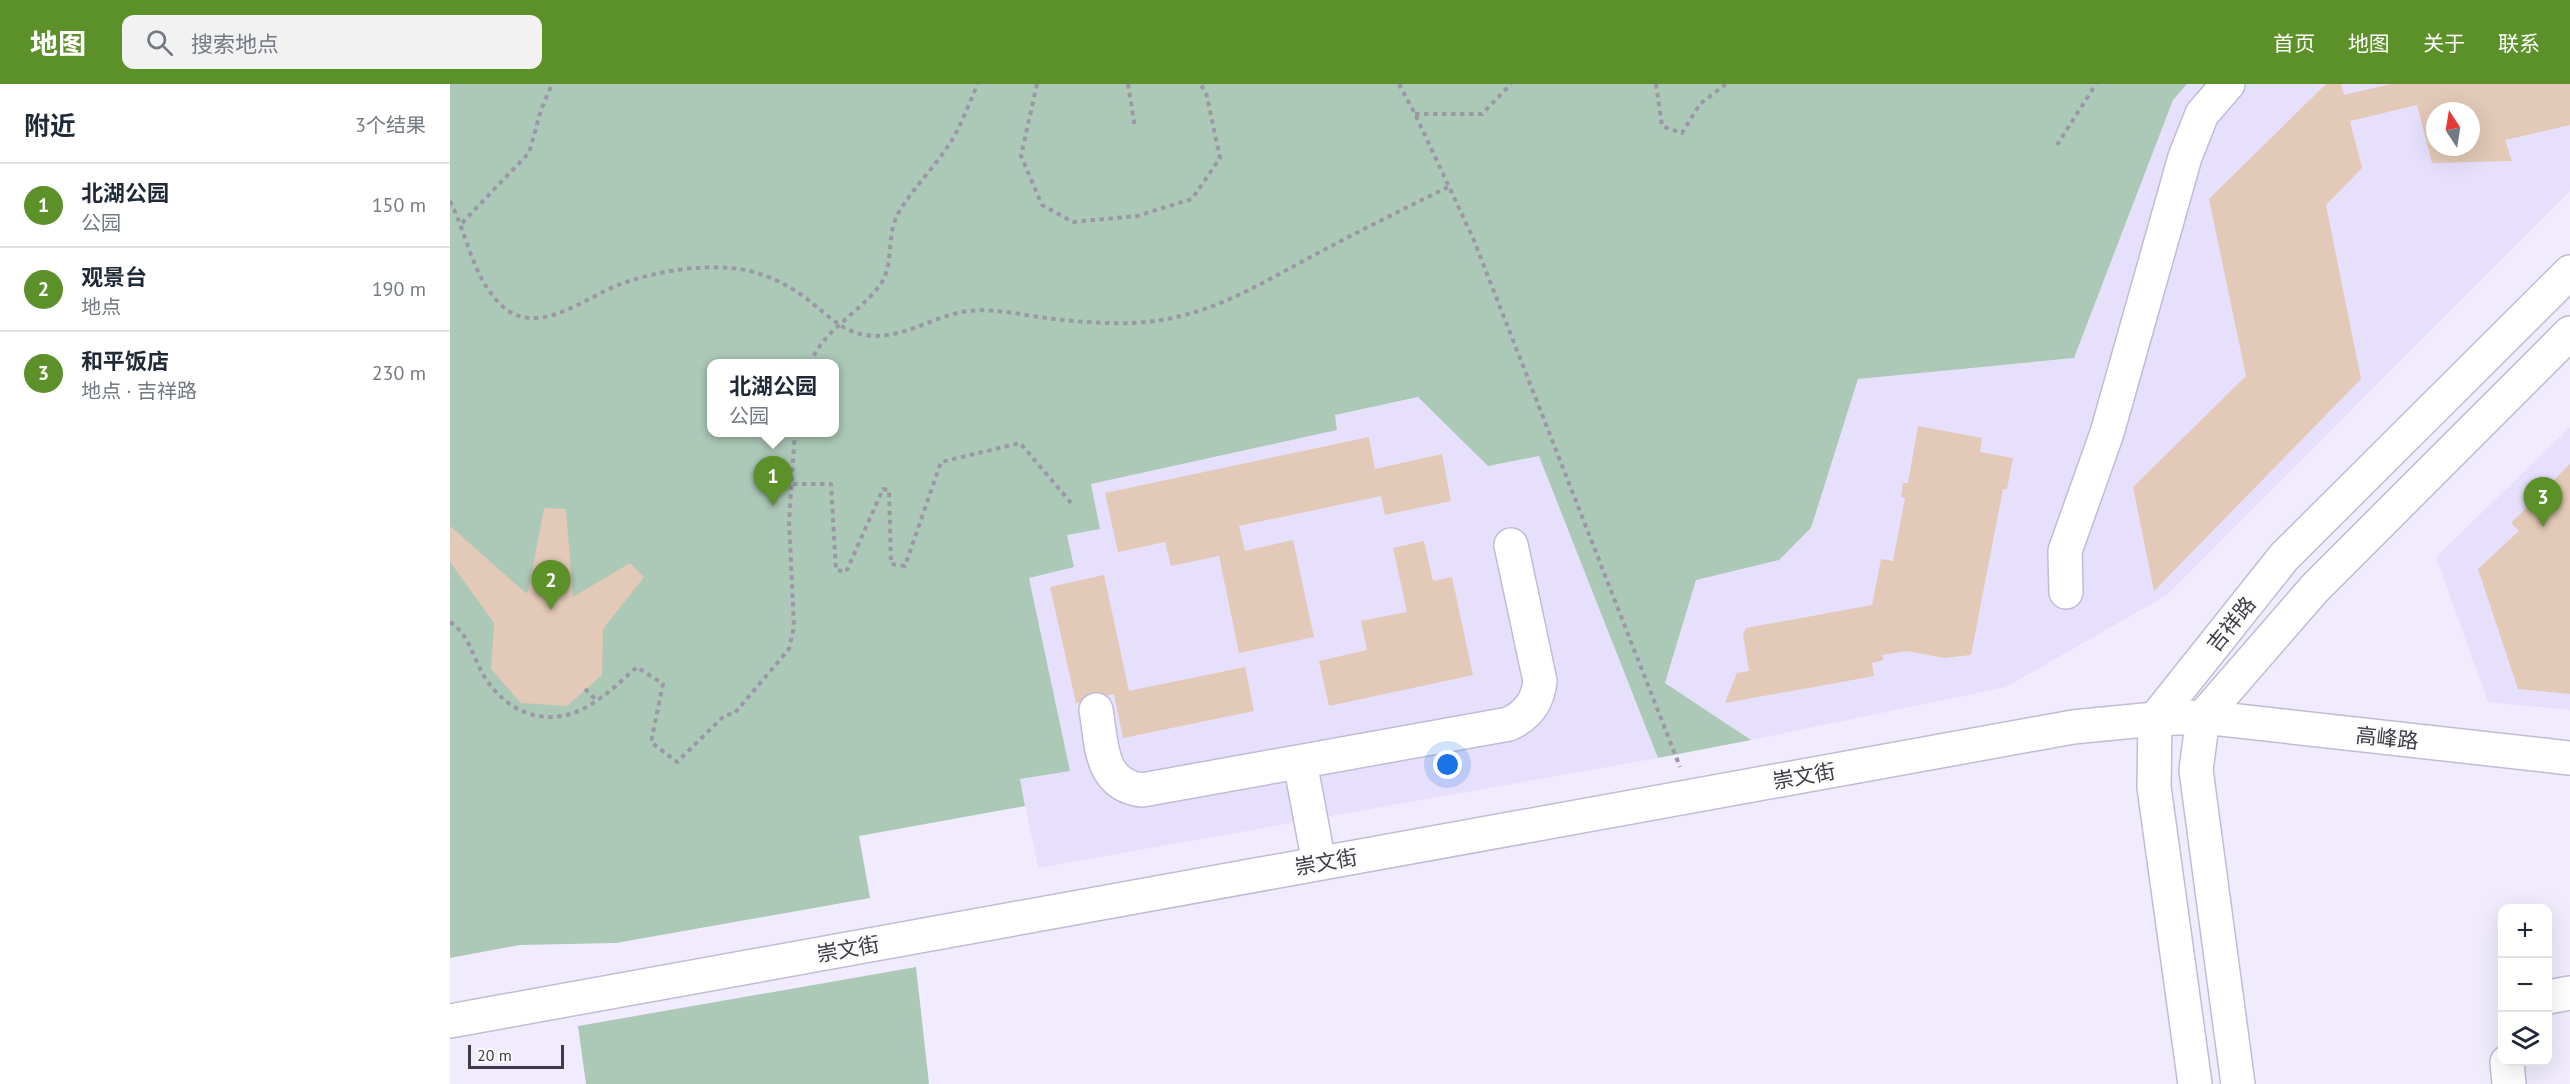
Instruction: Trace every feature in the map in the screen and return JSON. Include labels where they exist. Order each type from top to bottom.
[{"type":"street","points":[[2066,592],[2065,551],[2107,433],[2185,157],[2202,114],[2228,84]]},
{"type":"street","name":"吉祥路","points":[[2155,719],[2284,557],[2570,272]]},
{"type":"street","name":"吉祥路","points":[[2203,717],[2315,588],[2570,333]]},
{"type":"street","points":[[1096,710],[1109,771],[1121,784],[1130,789],[1154,788],[1509,724],[1526,714],[1536,698],[1540,681],[1511,545]]},
{"type":"street","points":[[2203,717],[2196,770],[2238,1084]]},
{"type":"street","name":"崇文街","points":[[450,1021],[2073,728],[2155,719],[2203,717]]},
{"type":"street","name":"高峰路","points":[[2203,717],[2570,758]]},
{"type":"street","points":[[2155,719],[2154,787],[2195,1084]]},
{"type":"street","points":[[1300,762],[1319,863]]},
{"type":"street","points":[[2552,996],[2570,993]]},
{"type":"street","points":[[2507,1066],[2509,1084]]},
{"type":"path","points":[[462,223],[529,153],[541,110],[552,84]]},
{"type":"path","points":[[812,359],[837,325],[870,296],[882,281],[888,267],[890,236],[898,212],[950,144],[978,84]]},
{"type":"path","points":[[1037,84],[1021,156],[1042,206],[1073,222],[1137,216],[1192,199],[1220,158],[1206,92],[1200,84]]},
{"type":"path","points":[[1128,84],[1135,128]]},
{"type":"path","points":[[1399,84],[1416,114],[1473,238],[1691,796]]},
{"type":"path","points":[[1416,114],[1482,114],[1511,84]]},
{"type":"path","points":[[1656,84],[1662,126],[1682,133],[1700,104],[1725,84]]},
{"type":"path","points":[[2057,145],[2096,84]]},
{"type":"path","points":[[450,201],[462,223],[479,276],[500,304],[522,318],[554,315],[580,306],[617,286],[658,274],[703,266],[747,269],[788,286],[812,302],[837,325],[864,335],[882,337],[969,311],[996,311],[1095,323],[1167,319],[1215,305],[1260,286],[1450,186]]},
{"type":"path","points":[[450,622],[457,626],[465,637],[494,691],[510,706],[530,716],[550,718],[572,714],[596,700],[637,667],[663,684],[651,742],[677,762],[725,715],[734,714],[789,649],[794,627],[789,521],[795,437]]},
{"type":"path","points":[[793,483],[831,484],[836,570],[846,572],[883,489],[889,490],[891,564],[906,566],[941,462],[1020,443],[1072,504]]},
{"type":"path","points":[[585,689],[596,700]]},
{"type":"shaded area","points":[[2187,84],[2570,84],[2570,191],[2167,595],[2006,687],[1751,740],[1665,683],[1696,579],[1778,560],[1811,528],[1858,379],[2074,358],[2173,100]]},
{"type":"shaded area","points":[[1419,397],[1488,466],[1539,455],[1658,758],[1038,868],[1020,779],[1070,771],[1029,577],[1073,567],[1067,535],[1091,484],[1337,430],[1335,415]]},
{"type":"shaded area","points":[[2570,427],[2570,710],[2488,702],[2436,557]]},
{"type":"green space","points":[[450,84],[2187,84],[2173,100],[2074,358],[1858,379],[1811,528],[1779,560],[1696,580],[1665,683],[1751,740],[1658,758],[1539,456],[1488,466],[1418,397],[1335,415],[1337,430],[1091,484],[1100,529],[1067,535],[1074,567],[1029,578],[1070,771],[1020,779],[1025,806],[859,836],[870,898],[616,943],[520,945],[450,958]]},
{"type":"green space","points":[[916,967],[929,1084],[586,1084],[578,1026]]},
{"type":"building","points":[[2326,84],[2341,84],[2344,95],[2391,84],[2570,84],[2570,125],[2505,140],[2512,161],[2432,163],[2430,156],[2480,156],[2480,102],[2426,102],[2426,140],[2417,105],[2350,121],[2362,168],[2326,205],[2361,379],[2154,591],[2133,487],[2246,376],[2209,199]]},
{"type":"building","points":[[1918,426],[1982,438],[1980,452],[2013,458],[2007,489],[2003,489],[1971,655],[1944,658],[1907,651],[1882,655],[1884,660],[1872,663],[1874,676],[1725,703],[1737,673],[1749,671],[1743,634],[1746,628],[1872,605],[1881,559],[1893,561],[1905,498],[1901,497],[1903,483],[1908,483]]},
{"type":"building","points":[[1369,437],[1375,469],[1442,454],[1451,501],[1385,515],[1381,496],[1239,526],[1245,551],[1293,540],[1314,637],[1239,653],[1219,556],[1171,566],[1165,542],[1118,552],[1105,493]]},
{"type":"building","points":[[2570,464],[2570,694],[2518,689],[2478,569],[2519,531],[2511,523]]},
{"type":"building","points":[[544,508],[566,509],[573,597],[630,563],[644,577],[603,629],[602,675],[567,706],[521,703],[491,669],[494,623],[450,562],[450,526],[526,593],[528,592]]},
{"type":"building","points":[[1424,541],[1433,581],[1452,577],[1473,675],[1329,706],[1319,661],[1367,650],[1361,621],[1407,612],[1393,548]]},
{"type":"building","points":[[1104,575],[1129,691],[1245,667],[1254,711],[1123,738],[1114,694],[1076,703],[1050,587]]},
{"type":"place","name":"北湖公园","points":[[773,506]]},
{"type":"place","name":"和平饭店","points":[[2543,527]]},
{"type":"place","name":"观景台","points":[[551,610]]}]
